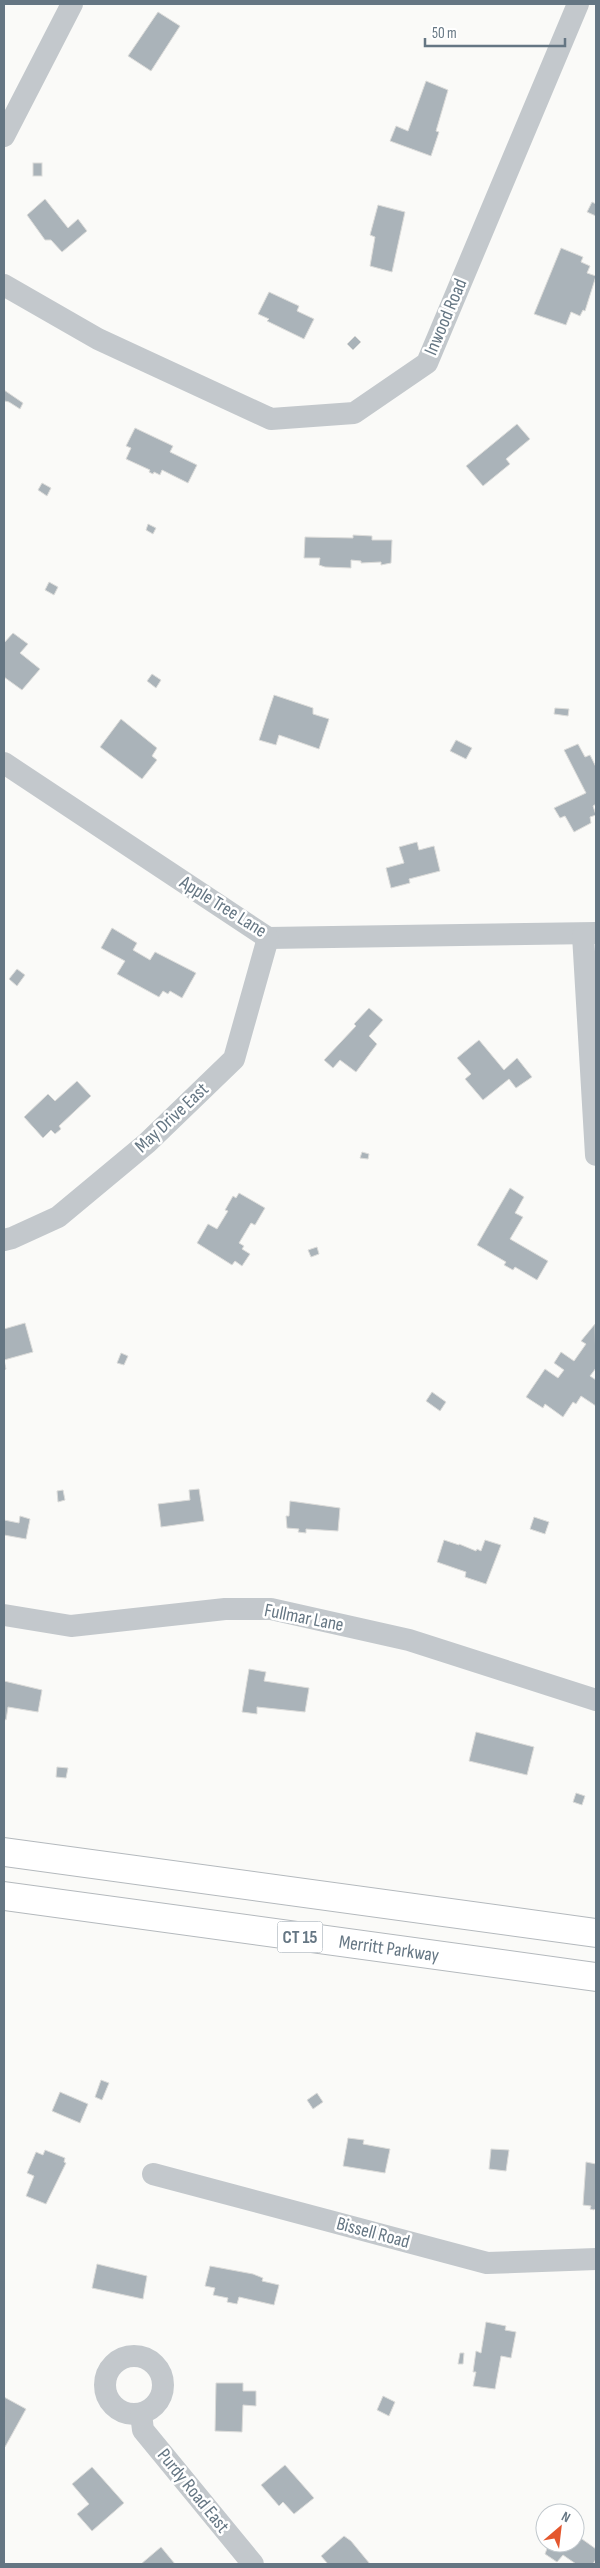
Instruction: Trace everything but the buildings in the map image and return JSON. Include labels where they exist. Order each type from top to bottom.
[{"type":"highway","name":"CT 15","points":[[4,1852],[596,1933]]},
{"type":"highway","name":"Merritt Parkway","points":[[4,1896],[596,1977]]},
{"type":"street","points":[[4,136],[72,4]]},
{"type":"street","name":"Inwood Road","points":[[4,285],[98,338],[271,419],[354,413],[427,363],[578,4]]},
{"type":"street","name":"Apple Tree Lane","points":[[4,763],[268,938],[590,934]]},
{"type":"street","points":[[590,934],[596,1155]]},
{"type":"street","name":"May Drive East","points":[[4,1240],[58,1217],[147,1143],[234,1059],[268,938]]},
{"type":"street","name":"Fullmar Lane","points":[[4,1615],[71,1626],[225,1608],[271,1609],[409,1640],[596,1700]]},
{"type":"street","name":"Bissell Road","points":[[153,2174],[487,2263],[596,2259]]},
{"type":"street","name":"Purdy Road East","points":[[141,2414],[143,2430],[253,2564]]}]
